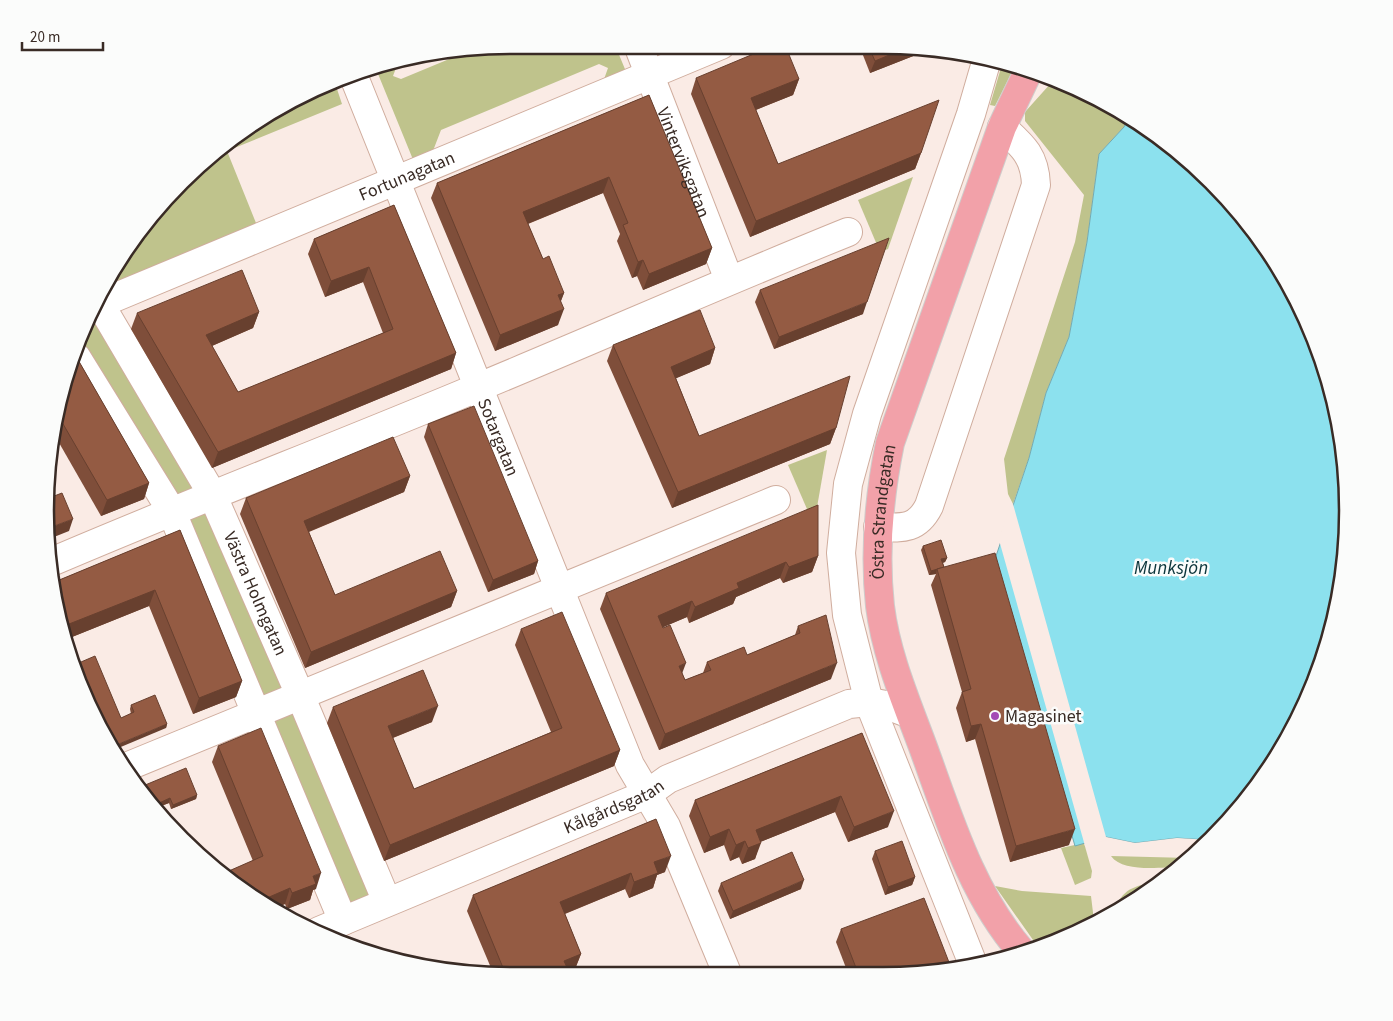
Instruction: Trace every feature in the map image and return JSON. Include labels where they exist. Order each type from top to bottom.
[{"type":"main road","name":"Östra Strandgatan","points":[[1018,947],[996,918],[979,888],[955,835],[887,650],[878,577],[878,527],[882,485],[890,444],[1002,127],[1026,77]]},
{"type":"street","name":"Vinterviksgatan","points":[[642,54],[729,280]]},
{"type":"street","name":"Fortunagatan","points":[[106,299],[700,54]]},
{"type":"street","points":[[971,958],[869,702],[847,615],[841,553],[848,484],[867,414],[971,114],[985,66]]},
{"type":"street","name":"Sotargatan","points":[[356,81],[479,387],[558,590],[630,765],[666,826],[725,967]]},
{"type":"street","points":[[878,527],[902,528],[913,525],[924,518],[1036,185],[1036,170],[1026,148],[1002,127]]},
{"type":"street","points":[[57,560],[171,510],[479,387],[729,280],[848,232]]},
{"type":"street","name":"Västra Holmgatan","points":[[100,310],[212,494],[387,902]]},
{"type":"street","points":[[79,361],[171,510],[256,714],[331,926]]},
{"type":"street","points":[[132,765],[776,500]]},
{"type":"street","name":"Kålgårdsgatan","points":[[331,926],[647,794],[668,779],[838,708],[869,702],[886,705],[910,714]]},
{"type":"green space","points":[[510,54],[619,54],[627,74],[602,85],[608,68],[599,64],[441,130],[431,156],[414,162],[378,74],[396,68],[393,76],[401,79],[452,58]]},
{"type":"green space","points":[[1001,69],[1012,72],[995,106],[990,105]]},
{"type":"green space","points":[[1049,86],[1085,101],[1126,124],[1099,154],[1087,242],[1069,337],[1046,393],[1029,458],[1013,504],[1008,494],[1004,459],[1075,242],[1084,195],[1025,121],[1025,112]]},
{"type":"green space","points":[[337,89],[342,104],[230,150],[282,115]]},
{"type":"green space","points":[[227,152],[258,228],[114,283],[148,232],[167,209],[209,167]]},
{"type":"green space","points":[[913,177],[888,249],[880,252],[858,200]]},
{"type":"green space","points":[[96,320],[204,503],[375,902],[351,912],[182,513],[84,349]]},
{"type":"green space","points":[[827,450],[816,513],[810,516],[788,465]]},
{"type":"green space","points":[[1084,843],[1092,871],[1091,878],[1075,885],[1061,848]]},
{"type":"green space","points":[[1111,856],[1179,858],[1168,867],[1133,867],[1117,861]]},
{"type":"green space","points":[[1145,884],[1119,901],[1127,891]]},
{"type":"green space","points":[[995,886],[1022,891],[1091,896],[1093,916],[1034,941]]},
{"type":"water","name":"Munksjön","points":[[1126,124],[1161,148],[1184,167],[1226,209],[1262,257],[1292,308],[1315,364],[1324,392],[1330,421],[1338,481],[1338,540],[1335,570],[1324,629],[1304,685],[1278,739],[1245,789],[1226,812],[1199,839],[1177,838],[1135,843],[1106,837],[1075,846],[993,565],[1029,458],[1046,393],[1069,337],[1087,242],[1099,154]]},
{"type":"pier","points":[[1013,504],[1106,837],[1135,843],[1177,838],[1199,839],[1197,841],[1177,840],[1135,846],[1106,840],[1085,846],[999,540],[1010,505]]},
{"type":"building","points":[[753,54],[789,54],[799,79],[751,98],[778,164],[939,100],[921,153],[756,221],[696,78]]},
{"type":"building","points":[[872,54],[891,54],[875,61]]},
{"type":"building","points":[[649,95],[712,248],[649,274],[643,260],[638,262],[623,225],[628,223],[609,177],[523,212],[543,259],[549,256],[564,293],[558,295],[564,309],[500,335],[437,183]]},
{"type":"building","points":[[394,205],[456,353],[218,452],[137,313],[242,270],[259,312],[206,335],[238,392],[393,329],[369,267],[331,281],[314,239]]},
{"type":"building","points":[[889,238],[867,302],[779,337],[760,290]]},
{"type":"building","points":[[700,310],[715,348],[671,367],[699,436],[850,376],[836,428],[678,492],[613,345]]},
{"type":"building","points":[[79,361],[149,483],[107,500],[63,423],[69,392]]},
{"type":"building","points":[[474,406],[538,561],[493,580],[428,424]]},
{"type":"building","points":[[393,437],[410,476],[304,521],[335,595],[440,551],[457,591],[311,652],[246,498]]},
{"type":"building","points":[[62,493],[73,519],[55,526],[54,510],[54,496]]},
{"type":"building","points":[[818,505],[818,556],[789,567],[786,562],[737,583],[739,588],[695,607],[692,601],[658,616],[663,628],[670,625],[686,663],[679,666],[685,680],[711,670],[707,662],[744,647],[747,655],[800,633],[798,626],[826,615],[837,663],[665,734],[606,593]]},
{"type":"building","points":[[180,530],[242,681],[199,698],[155,590],[68,624],[60,580]]},
{"type":"building","points":[[941,540],[947,558],[941,559],[944,567],[931,571],[923,546]]},
{"type":"building","name":"Magasinet","points":[[995,553],[1075,829],[1016,846],[981,724],[971,726],[962,692],[971,689],[937,569]]},
{"type":"building","points":[[562,612],[620,750],[390,845],[333,707],[423,670],[438,706],[388,726],[414,789],[562,728],[521,629]]},
{"type":"building","points":[[95,656],[121,718],[134,712],[131,705],[155,695],[167,724],[118,744],[101,713],[80,662]]},
{"type":"building","points":[[261,728],[321,873],[313,876],[316,884],[292,893],[290,888],[268,897],[229,871],[263,856],[218,746]]},
{"type":"building","points":[[862,733],[894,811],[854,827],[841,796],[756,830],[761,843],[748,848],[745,841],[736,845],[729,829],[710,837],[695,800]]},
{"type":"building","points":[[186,768],[197,795],[173,805],[170,798],[159,803],[145,785]]},
{"type":"building","points":[[656,819],[671,856],[654,862],[658,873],[634,882],[631,873],[560,902],[581,954],[564,961],[567,967],[503,967],[473,895]]},
{"type":"building","points":[[902,841],[915,877],[888,887],[875,851]]},
{"type":"building","points":[[792,852],[804,880],[733,911],[721,883]]},
{"type":"building","points":[[924,898],[949,962],[912,966],[856,967],[841,929]]},
{"type":"place","name":"Magasinet","points":[[995,716]]}]
